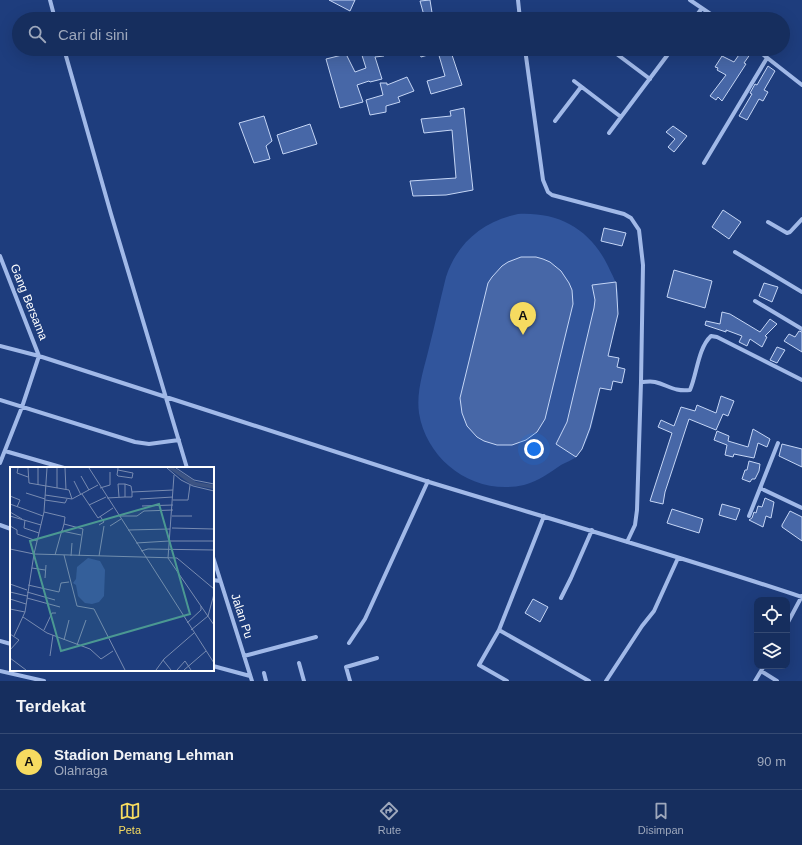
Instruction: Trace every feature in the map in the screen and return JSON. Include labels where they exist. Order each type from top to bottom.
[{"type":"street","points":[[50,0],[53,12]]},
{"type":"street","points":[[518,0],[519,12]]},
{"type":"street","points":[[690,0],[708,12]]},
{"type":"street","points":[[699,12],[702,8]]},
{"type":"street","points":[[66,56],[113,222],[165,396],[180,440],[187,467]]},
{"type":"street","points":[[525,56],[543,180],[548,192],[552,195],[624,214],[631,218],[639,230],[643,265],[637,510],[635,526],[627,542]]},
{"type":"street","points":[[619,56],[650,79]]},
{"type":"street","points":[[609,133],[667,56]]},
{"type":"street","points":[[765,56],[802,86]]},
{"type":"street","points":[[704,163],[767,58]]},
{"type":"street","points":[[574,81],[621,117]]},
{"type":"street","points":[[555,121],[581,87]]},
{"type":"street","points":[[768,222],[787,233],[790,232],[802,219]]},
{"type":"street","points":[[735,252],[802,292]]},
{"type":"street","name":"Gang Bersama","points":[[0,256],[39,356]]},
{"type":"street","points":[[755,301],[802,330]]},
{"type":"street","points":[[641,382],[652,381],[682,391],[690,390],[707,340],[712,336],[717,337],[802,380]]},
{"type":"street","points":[[0,346],[39,356],[428,481],[592,530],[802,597],[790,619]]},
{"type":"street","points":[[0,463],[22,407],[39,356]]},
{"type":"street","points":[[0,400],[135,442],[149,444],[180,440]]},
{"type":"street","points":[[749,516],[778,443]]},
{"type":"street","points":[[3,453],[60,467]]},
{"type":"street","points":[[349,643],[365,619],[428,481]]},
{"type":"street","points":[[760,488],[802,508]]},
{"type":"street","points":[[507,681],[479,665],[499,630],[544,516]]},
{"type":"street","points":[[0,525],[10,529]]},
{"type":"street","points":[[561,598],[592,530]]},
{"type":"street","points":[[606,681],[654,610],[678,558]]},
{"type":"street","name":"Jalan Pu","points":[[214,560],[251,679]]},
{"type":"street","points":[[214,580],[220,581]]},
{"type":"street","points":[[499,630],[589,681]]},
{"type":"street","points":[[244,656],[316,637]]},
{"type":"street","points":[[0,642],[10,644]]},
{"type":"street","points":[[350,681],[346,667],[377,658]]},
{"type":"street","points":[[299,663],[304,681]]},
{"type":"street","points":[[214,666],[251,679]]},
{"type":"street","points":[[0,671],[44,681]]},
{"type":"street","points":[[755,681],[762,671],[777,681]]},
{"type":"street","points":[[264,673],[266,681]]},
{"type":"shaded area","points":[[518,214],[547,216],[572,225],[592,242],[601,253],[617,285],[618,292],[617,316],[608,356],[619,358],[617,367],[625,369],[622,383],[613,381],[611,390],[600,388],[590,433],[577,456],[534,481],[524,485],[506,487],[488,485],[471,480],[456,472],[443,460],[432,446],[424,431],[418,405],[423,372],[446,277],[451,265],[464,244],[473,235],[494,222],[505,217]]},
{"type":"building","points":[[329,0],[355,0],[350,11]]},
{"type":"building","points":[[430,0],[432,12],[423,12],[420,1]]},
{"type":"building","points":[[338,56],[347,56],[355,72],[366,68],[362,56],[384,56],[375,57],[382,79],[357,85],[363,102],[340,108],[326,59]]},
{"type":"building","points":[[439,56],[452,56],[462,85],[431,94],[427,81],[445,76]]},
{"type":"building","points":[[722,56],[734,62],[738,56],[749,56],[744,63],[746,64],[722,101],[718,97],[716,100],[710,96],[726,75],[717,70],[718,68],[715,67]]},
{"type":"building","points":[[768,66],[775,71],[764,90],[768,92],[763,101],[759,99],[747,120],[739,116],[752,94],[750,93],[755,84],[757,85]]},
{"type":"building","points":[[407,77],[414,91],[398,97],[400,102],[386,106],[386,112],[370,115],[366,100],[383,95],[380,83],[387,83],[387,85]]},
{"type":"building","points":[[464,108],[473,190],[446,195],[413,196],[410,181],[456,178],[452,130],[424,133],[421,119],[451,116],[450,111]]},
{"type":"building","points":[[264,116],[272,141],[266,146],[270,159],[254,163],[239,123]]},
{"type":"building","points":[[310,124],[317,144],[283,154],[277,135]]},
{"type":"building","points":[[673,126],[687,136],[674,152],[668,147],[675,139],[666,132]]},
{"type":"building","points":[[723,210],[741,222],[729,239],[712,227]]},
{"type":"building","points":[[604,228],[626,233],[622,246],[601,241]]},
{"type":"building","points":[[521,257],[536,257],[543,259],[550,262],[561,271],[572,290],[573,304],[545,419],[537,432],[526,440],[512,445],[497,445],[477,437],[467,426],[462,413],[460,398],[488,283],[502,266]]},
{"type":"building","points":[[674,270],[712,281],[705,308],[667,297]]},
{"type":"building","points":[[616,282],[618,314],[608,356],[619,358],[617,367],[625,369],[622,383],[613,381],[611,390],[600,388],[590,428],[582,449],[576,457],[556,444],[567,422],[594,308],[595,300],[592,285]]},
{"type":"building","points":[[764,283],[778,287],[772,302],[759,296]]},
{"type":"building","points":[[722,312],[730,314],[760,332],[770,319],[777,324],[765,336],[767,337],[762,347],[750,339],[747,346],[739,342],[742,336],[705,325],[706,321],[720,324]]},
{"type":"building","points":[[799,331],[802,332],[802,352],[784,341],[789,334],[795,337]]},
{"type":"building","points":[[777,347],[785,350],[777,363],[770,360]]},
{"type":"building","points":[[721,396],[734,401],[728,416],[723,414],[716,430],[689,419],[665,492],[663,504],[650,501],[672,433],[658,427],[661,420],[674,426],[681,407],[695,411],[697,405],[716,413]]},
{"type":"building","points":[[753,429],[770,439],[767,447],[758,443],[754,458],[734,454],[733,457],[725,455],[727,445],[714,440],[717,431],[729,436],[728,441],[748,447]]},
{"type":"building","points":[[782,444],[802,449],[802,467],[779,456]]},
{"type":"building","points":[[749,461],[760,464],[759,471],[755,479],[752,479],[750,482],[742,479],[745,470],[747,470]]},
{"type":"building","points":[[765,498],[774,502],[771,518],[766,516],[763,527],[749,520],[752,518],[754,512],[756,513],[758,506],[762,507]]},
{"type":"building","points":[[722,504],[740,509],[736,520],[719,515]]},
{"type":"building","points":[[672,509],[703,519],[699,533],[667,523]]},
{"type":"building","points":[[790,511],[802,517],[802,541],[782,527]]},
{"type":"building","points":[[533,599],[548,607],[540,622],[525,613]]},
{"type":"place","name":"Stadion Demang Lehman","points":[[523,335]]}]
